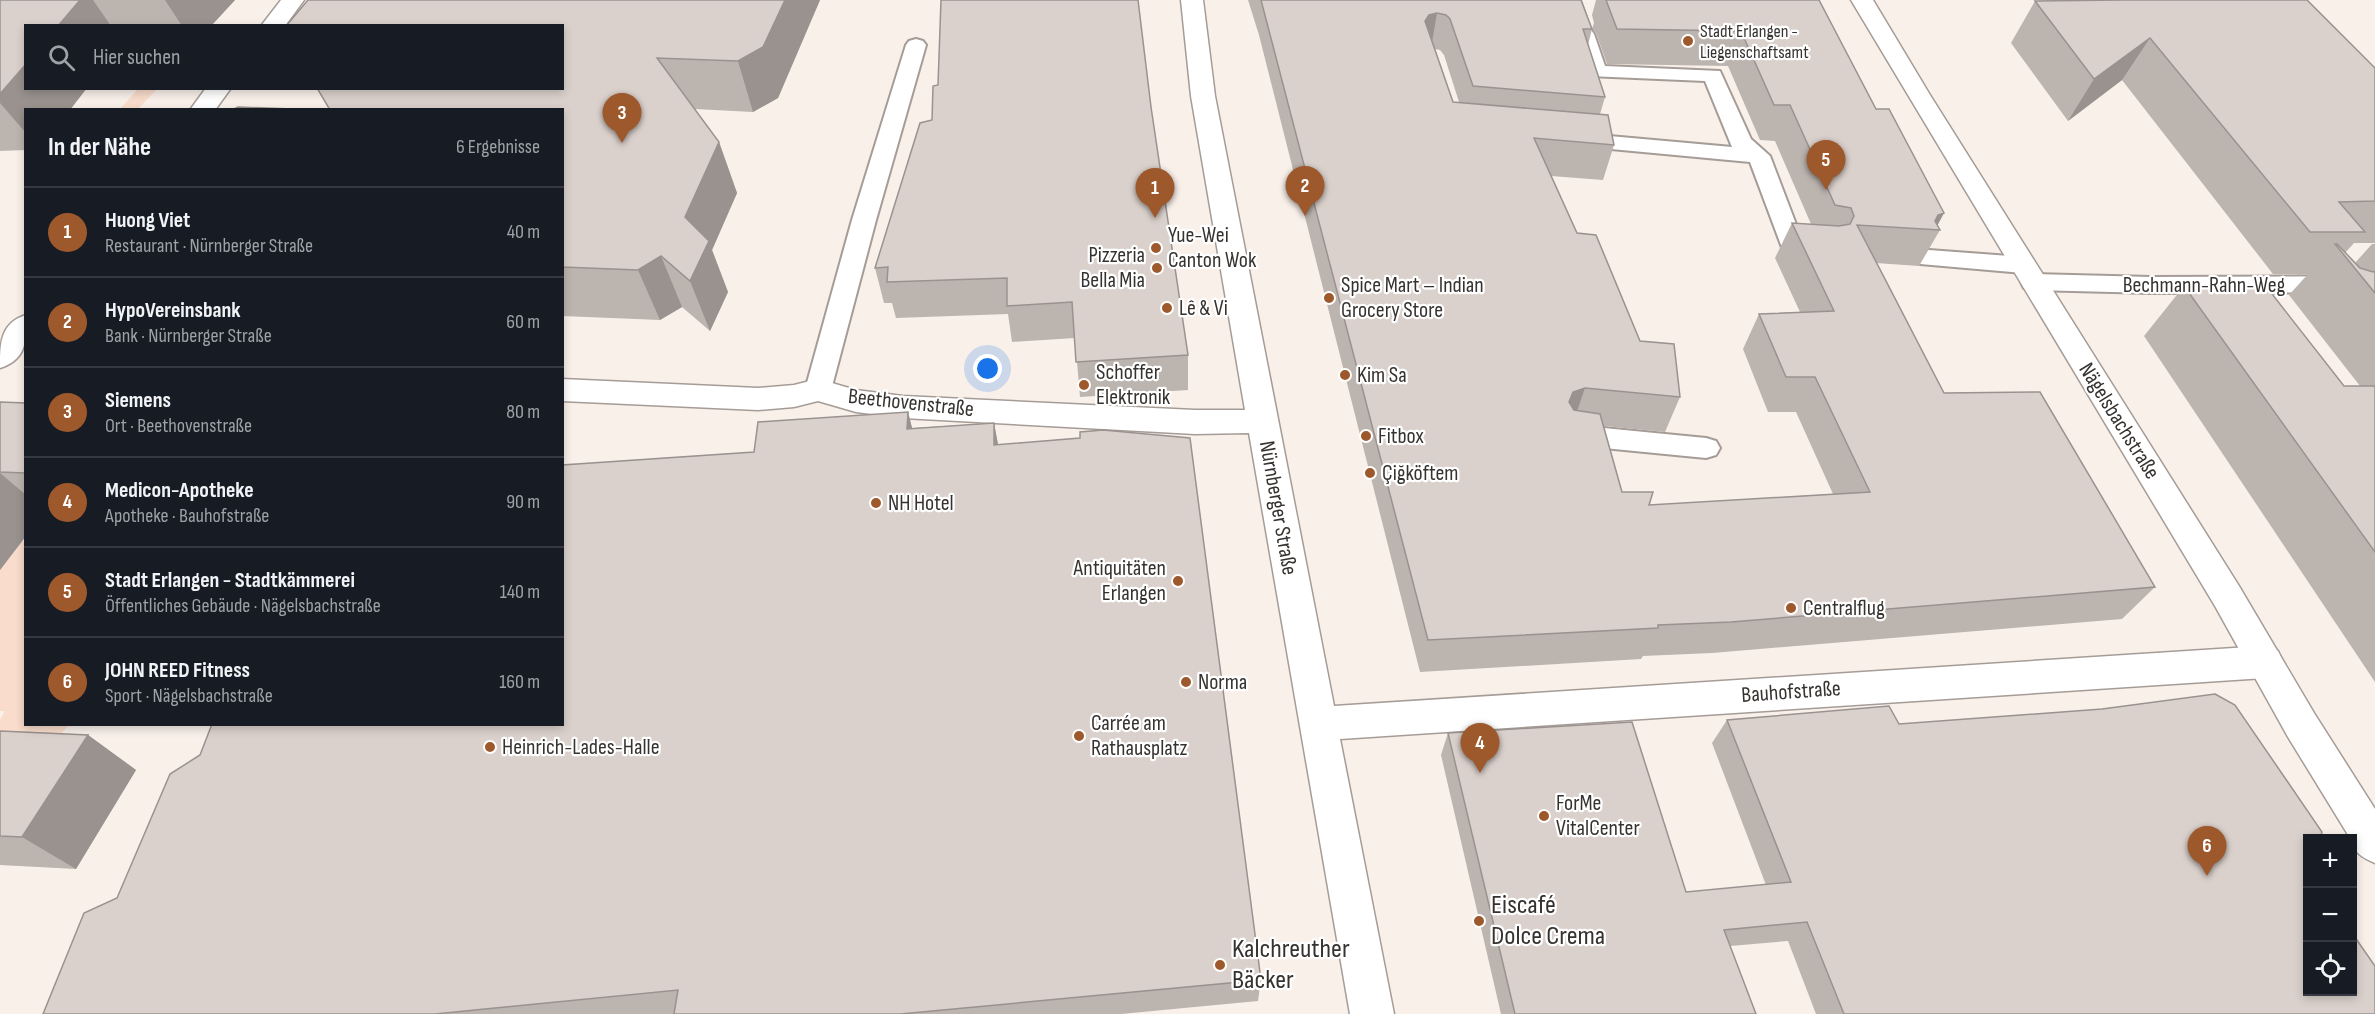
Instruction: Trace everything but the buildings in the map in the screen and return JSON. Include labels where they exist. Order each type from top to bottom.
[{"type":"street","points":[[274,24],[293,0]]},
{"type":"street","name":"Nürnberger Straße","points":[[1192,0],[1203,96],[1372,1014]]},
{"type":"street","name":"Nägelsbachstraße","points":[[1862,0],[2221,586],[2375,844]]},
{"type":"street","points":[[204,108],[217,90]]},
{"type":"street","points":[[0,359],[24,328]]},
{"type":"street","points":[[0,359],[24,361]]},
{"type":"street","name":"Beethovenstraße","points":[[564,390],[758,399],[794,396],[818,390],[856,401],[903,407],[1195,422],[1262,421]]},
{"type":"street","name":"Bauhofstraße","points":[[1318,724],[2265,662]]},
{"type":"lane","points":[[1582,25],[1596,72],[1713,75],[1741,142],[1759,156],[1793,247],[1822,251]]},
{"type":"lane","points":[[818,390],[864,220],[916,45]]},
{"type":"lane","points":[[1561,139],[1759,156]]},
{"type":"lane","name":"Bechmann-Rahn-Weg","points":[[1929,258],[2131,285],[2375,284]]},
{"type":"lane","points":[[2300,285],[2317,306]]},
{"type":"lane","points":[[1573,435],[1706,448]]},
{"type":"shaded area","points":[[137,90],[156,90],[139,108],[121,108]]},
{"type":"shaded area","points":[[20,541],[24,542],[24,726],[68,726],[60,735],[0,733],[0,720],[5,711],[0,711],[0,569]]},
{"type":"place","name":"Stadt Erlangen - Liegenschaftsamt","points":[[1688,41]]},
{"type":"place","name":"Siemens","points":[[622,143]]},
{"type":"place","name":"Stadt Erlangen - Stadtkämmerei","points":[[1826,190]]},
{"type":"place","name":"HypoVereinsbank","points":[[1305,216]]},
{"type":"place","name":"Huong Viet","points":[[1155,218]]},
{"type":"place","name":"Yue-Wei Canton Wok","points":[[1156,248]]},
{"type":"place","name":"Pizzeria Bella Mia","points":[[1157,268]]},
{"type":"place","name":"Spice Mart – Indian Grocery Store","points":[[1329,298]]},
{"type":"place","name":"Lê & Vi","points":[[1167,308]]},
{"type":"place","name":"Kim Sa","points":[[1345,375]]},
{"type":"place","name":"Schoffer Elektronik","points":[[1084,385]]},
{"type":"place","name":"Fitbox","points":[[1366,436]]},
{"type":"place","name":"Çiğköftem","points":[[1370,473]]},
{"type":"place","name":"NH Hotel","points":[[876,503]]},
{"type":"place","name":"Antiquitäten Erlangen","points":[[1178,581]]},
{"type":"place","name":"Centralflug","points":[[1791,608]]},
{"type":"place","name":"Norma","points":[[1186,682]]},
{"type":"place","name":"Carrée am Rathausplatz","points":[[1079,736]]},
{"type":"place","name":"Heinrich-Lades-Halle","points":[[490,747]]},
{"type":"place","name":"Medicon-Apotheke","points":[[1480,773]]},
{"type":"place","name":"ForMe VitalCenter","points":[[1544,816]]},
{"type":"place","name":"JOHN REED Fitness","points":[[2207,876]]},
{"type":"place","name":"Eiscafé Dolce Crema","points":[[1479,921]]},
{"type":"place","name":"Kalchreuther Bäcker","points":[[1220,965]]}]
